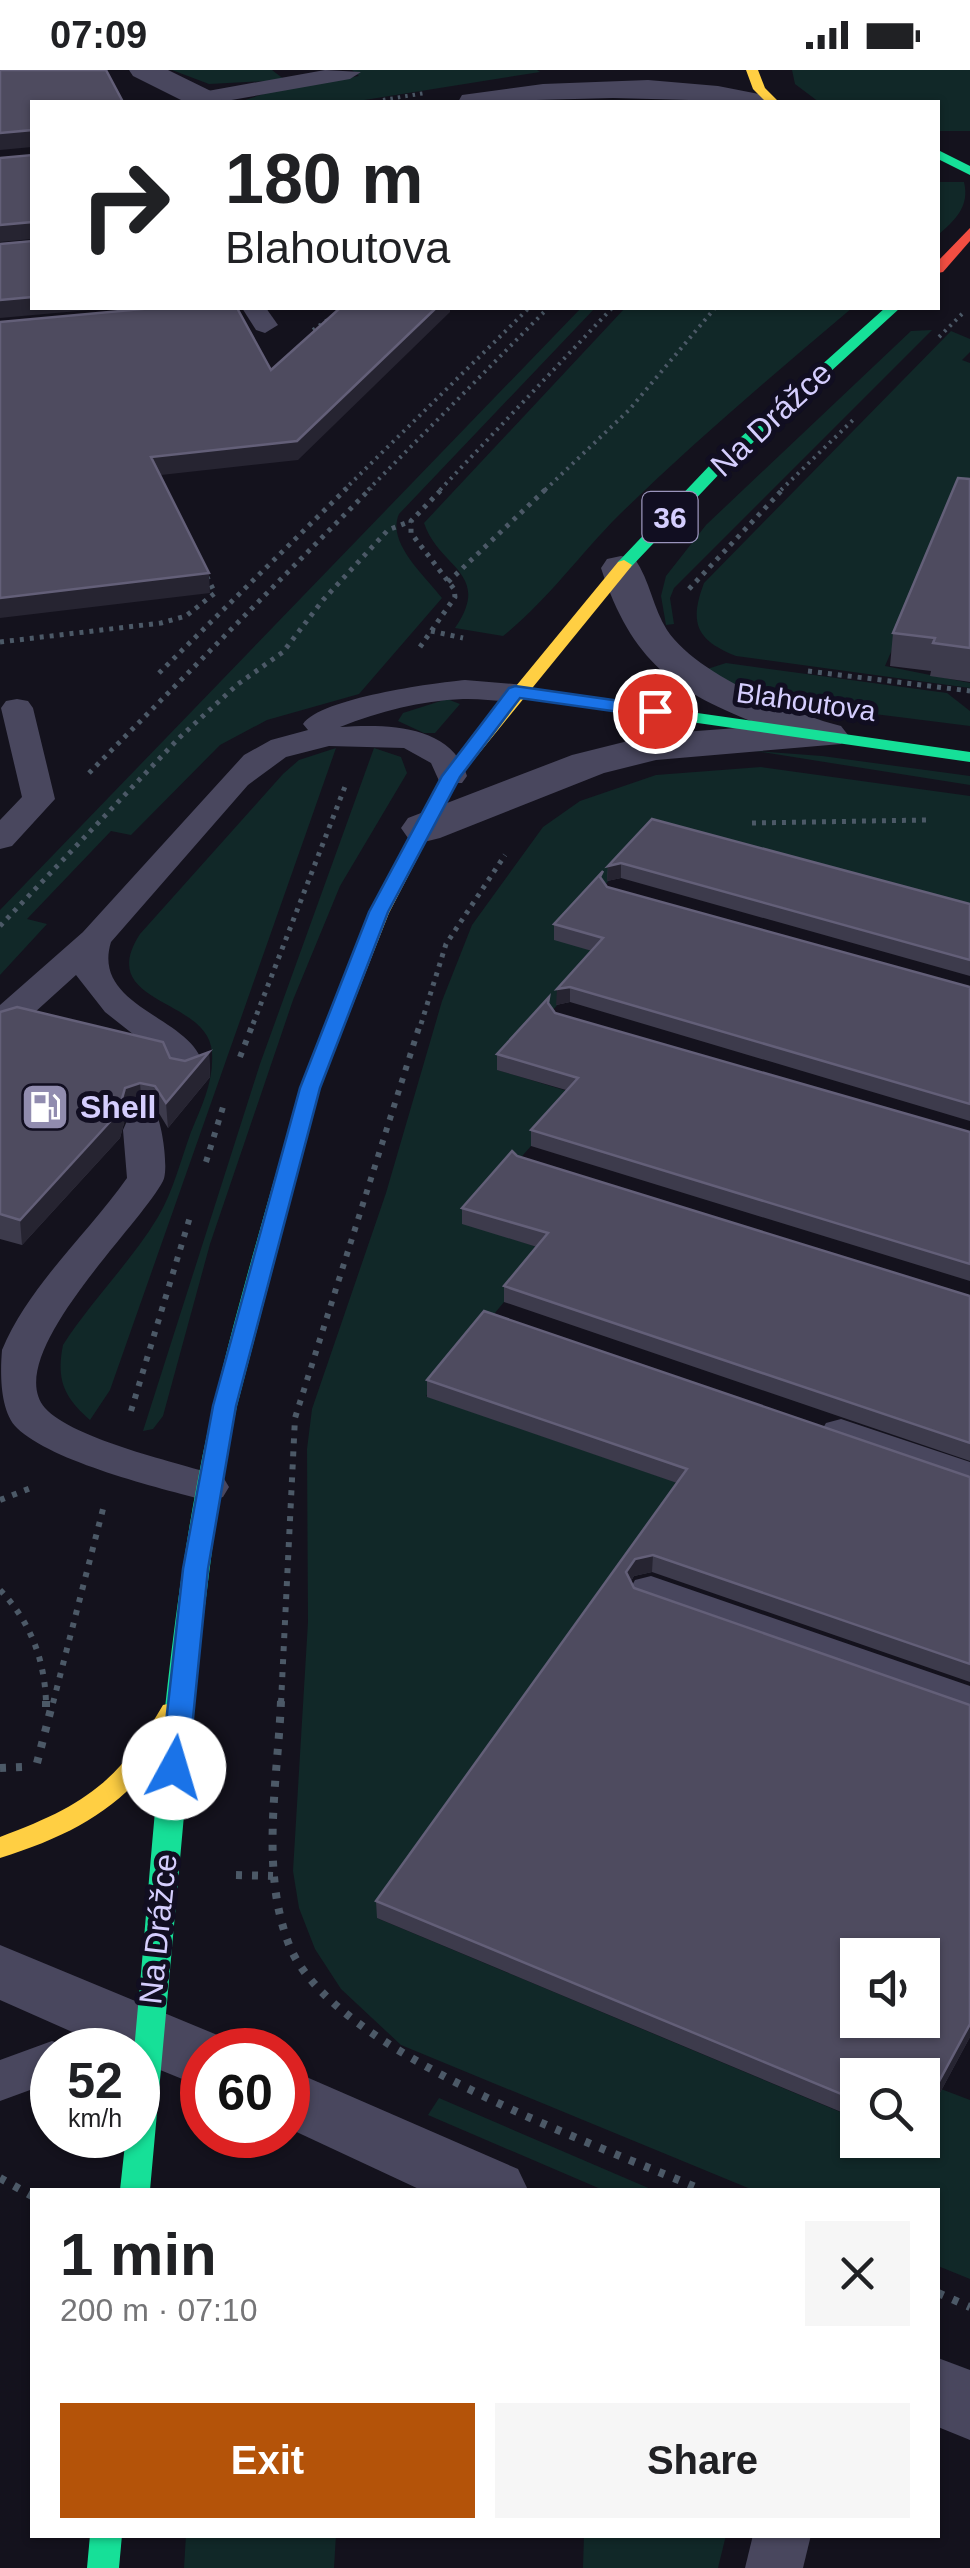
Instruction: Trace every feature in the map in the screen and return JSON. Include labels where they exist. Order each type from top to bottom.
[{"type":"main road","points":[[752,70],[759,90],[771,100]]},
{"type":"main road","points":[[940,146],[970,147]]},
{"type":"main road","points":[[940,155],[970,171]]},
{"type":"main road","points":[[940,268],[970,232]]},
{"type":"main road","points":[[940,269],[970,248]]},
{"type":"main road","name":"Na Drážce","points":[[150,2028],[185,1661],[208,1487],[224,1406],[310,1088],[379,912],[452,776],[515,692],[621,568],[718,466],[891,310]]},
{"type":"main road","name":"Blahoutova","points":[[515,692],[970,757]]},
{"type":"main road","points":[[0,1848],[95,1809],[131,1780],[154,1753],[168,1724],[185,1661]]},
{"type":"main road","name":"Na Drážce","points":[[135,2188],[138,2158]]},
{"type":"main road","points":[[103,2568],[106,2538]]},
{"type":"street","points":[[144,70],[203,100]]},
{"type":"street","points":[[482,100],[654,70]]},
{"type":"street","points":[[491,100],[616,88],[692,92],[741,100]]},
{"type":"street","points":[[621,568],[630,601],[664,657],[717,694],[826,735]]},
{"type":"street","points":[[424,828],[588,764],[656,747],[826,735]]},
{"type":"street","points":[[0,1971],[110,2028]]},
{"type":"street","points":[[310,2108],[488,2188]]},
{"type":"street","points":[[940,2393],[970,2406]]},
{"type":"lane","points":[[210,100],[350,72]]},
{"type":"lane","points":[[0,1024],[94,939],[261,756],[306,730],[380,704],[464,687],[515,692]]},
{"type":"lane","points":[[0,839],[39,799],[18,708]]},
{"type":"lane","points":[[261,756],[318,737],[377,735],[428,748],[446,760],[452,776]]},
{"type":"lane","points":[[94,939],[88,958],[92,975],[103,990],[185,1057],[186,1071]]},
{"type":"lane","points":[[66,1438],[35,1421],[20,1407],[15,1383],[19,1356],[38,1322],[146,1178],[150,1164],[142,1141],[143,1122]]},
{"type":"lane","points":[[0,1416],[208,1487]]},
{"type":"lane","points":[[802,1420],[970,1477]]},
{"type":"lane","points":[[650,1591],[970,1703]]},
{"type":"lane","points":[[0,2081],[30,2070]]},
{"type":"lane","points":[[774,2568],[781,2538]]},
{"type":"path","points":[[926,349],[969,307]]},
{"type":"path","points":[[159,673],[527,310]]},
{"type":"path","points":[[82,780],[546,310]]},
{"type":"path","points":[[0,926],[179,738],[238,684],[283,652],[323,600],[388,530],[411,521],[610,310]]},
{"type":"path","points":[[448,582],[629,410],[713,310]]},
{"type":"path","points":[[664,657],[693,651],[678,602],[741,529],[855,418]]},
{"type":"path","points":[[410,660],[455,597],[411,533],[411,521]]},
{"type":"path","points":[[0,642],[161,623],[186,616],[215,593],[200,562]]},
{"type":"path","points":[[798,670],[970,691]]},
{"type":"path","points":[[952,688],[970,702]]},
{"type":"path","points":[[752,823],[927,820]]},
{"type":"path","points":[[514,842],[446,944],[294,1418],[273,1876],[288,1944],[326,2000],[422,2068],[697,2188]]},
{"type":"path","points":[[0,1590],[35,1642],[43,1668],[46,1726]]},
{"type":"path","points":[[0,1768],[36,1767]]},
{"type":"path","points":[[0,2178],[30,2195]]},
{"type":"path","points":[[940,2294],[970,2307]]},
{"type":"green space","points":[[172,70],[272,70],[285,80],[209,84]]},
{"type":"green space","points":[[352,70],[540,72],[365,100],[245,100],[279,89],[359,76]]},
{"type":"green space","points":[[792,70],[970,70],[970,131],[940,131],[940,100],[816,100],[795,84]]},
{"type":"green space","points":[[940,182],[964,182],[965,199],[940,233]]},
{"type":"green space","points":[[579,310],[593,310],[399,514],[396,525],[402,547],[442,598],[359,694],[267,720],[220,745],[131,835],[111,831],[27,919],[47,924],[0,975],[0,910]]},
{"type":"green space","points":[[623,310],[850,310],[647,488],[503,636],[455,628],[465,610],[466,582],[424,523]]},
{"type":"green space","points":[[932,330],[674,588],[670,598],[674,624],[666,625],[661,596],[666,576],[706,525],[911,331]]},
{"type":"green space","points":[[951,331],[970,339],[970,352],[962,360],[970,363],[970,509],[953,508],[885,666],[970,683],[970,688],[736,656],[712,643],[699,628],[697,619],[704,583]]},
{"type":"green space","points":[[726,663],[947,693],[970,711],[970,726],[779,702],[723,688],[698,672]]},
{"type":"green space","points":[[447,699],[460,704],[435,733],[424,733],[398,721],[403,713]]},
{"type":"green space","points":[[336,748],[110,1390],[90,1420],[64,1387],[63,1345],[136,1250],[163,1207],[206,1093],[212,1063],[206,1034],[193,1020],[142,988],[131,975],[130,957],[140,934],[283,774],[299,760]]},
{"type":"green space","points":[[374,748],[401,757],[407,773],[340,886],[293,1000],[210,1244],[163,1416],[153,1429],[143,1431],[260,1064]]},
{"type":"green space","points":[[755,751],[970,776],[970,785]]},
{"type":"green space","points":[[761,767],[970,796],[970,920],[652,834],[555,939],[604,954],[498,1070],[577,1094],[463,1223],[547,1250],[426,1396],[687,1486],[377,1918],[840,2112],[840,2158],[940,2158],[941,2089],[970,2100],[970,2279],[940,2267],[940,2188],[748,2188],[401,2045],[341,1989],[315,1949],[299,1908],[293,1871],[308,1622],[307,1449],[312,1409],[386,1193],[442,1001],[472,925],[543,827],[580,801],[656,775]]},
{"type":"green space","points":[[439,2098],[648,2188],[598,2188],[428,2115]]},
{"type":"green space","points":[[186,2538],[336,2538],[334,2568],[184,2568]]},
{"type":"green space","points":[[584,2538],[725,2538],[718,2568],[583,2568]]},
{"type":"building","points":[[0,70],[106,70],[122,100],[30,100],[30,130],[0,133]]},
{"type":"building","points":[[30,155],[30,222],[0,225],[0,158]]},
{"type":"building","points":[[30,241],[30,297],[0,300],[0,244]]},
{"type":"building","points":[[131,310],[238,310],[271,370],[338,310],[434,310],[297,441],[151,457],[209,573],[0,598],[0,322]]},
{"type":"building","points":[[958,478],[970,479],[970,648],[933,643],[935,638],[893,633]]},
{"type":"building","points":[[652,819],[970,904],[970,960],[621,863],[608,866]]},
{"type":"building","points":[[603,871],[600,877],[607,887],[970,987],[970,1104],[570,987],[557,989],[603,938],[554,924]]},
{"type":"building","points":[[549,997],[548,1003],[555,1013],[970,1132],[970,1264],[531,1130],[578,1078],[497,1054]]},
{"type":"building","points":[[17,1007],[163,1042],[170,1058],[185,1061],[209,1052],[166,1103],[155,1086],[140,1083],[125,1088],[118,1113],[20,1220],[0,1214],[0,1012]]},
{"type":"building","points":[[512,1151],[517,1156],[970,1296],[970,1443],[504,1286],[548,1233],[462,1208]]},
{"type":"building","points":[[484,1311],[970,1477],[970,1664],[653,1555],[635,1559],[626,1572],[634,1588],[970,1705],[970,2024],[940,2080],[940,2058],[840,2058],[840,2094],[376,1901],[687,1469],[427,1380]]},
{"type":"traffic: fast","points":[[940,155],[970,171]]},
{"type":"traffic: fast","points":[[624,565],[718,466],[891,310]]},
{"type":"traffic: fast","points":[[515,692],[970,757]]},
{"type":"traffic: fast","points":[[135,2188],[185,1661],[208,1487],[225,1406],[310,1088],[323,1055]]},
{"type":"traffic: fast","points":[[103,2568],[106,2538]]},
{"type":"traffic: slow","points":[[752,70],[759,89],[771,100]]},
{"type":"traffic: slow","points":[[323,1055],[379,913],[451,776],[624,565]]},
{"type":"traffic: slow","points":[[0,1848],[55,1826],[102,1800],[141,1763],[172,1712]]},
{"type":"traffic: jam","points":[[940,267],[970,232]]},
{"type":"place","name":"Shell","points":[[45,1107]]},
{"type":"route","points":[[174,1768],[196,1569],[224,1406],[310,1088],[379,912],[452,776],[515,692],[655,711]]}]
